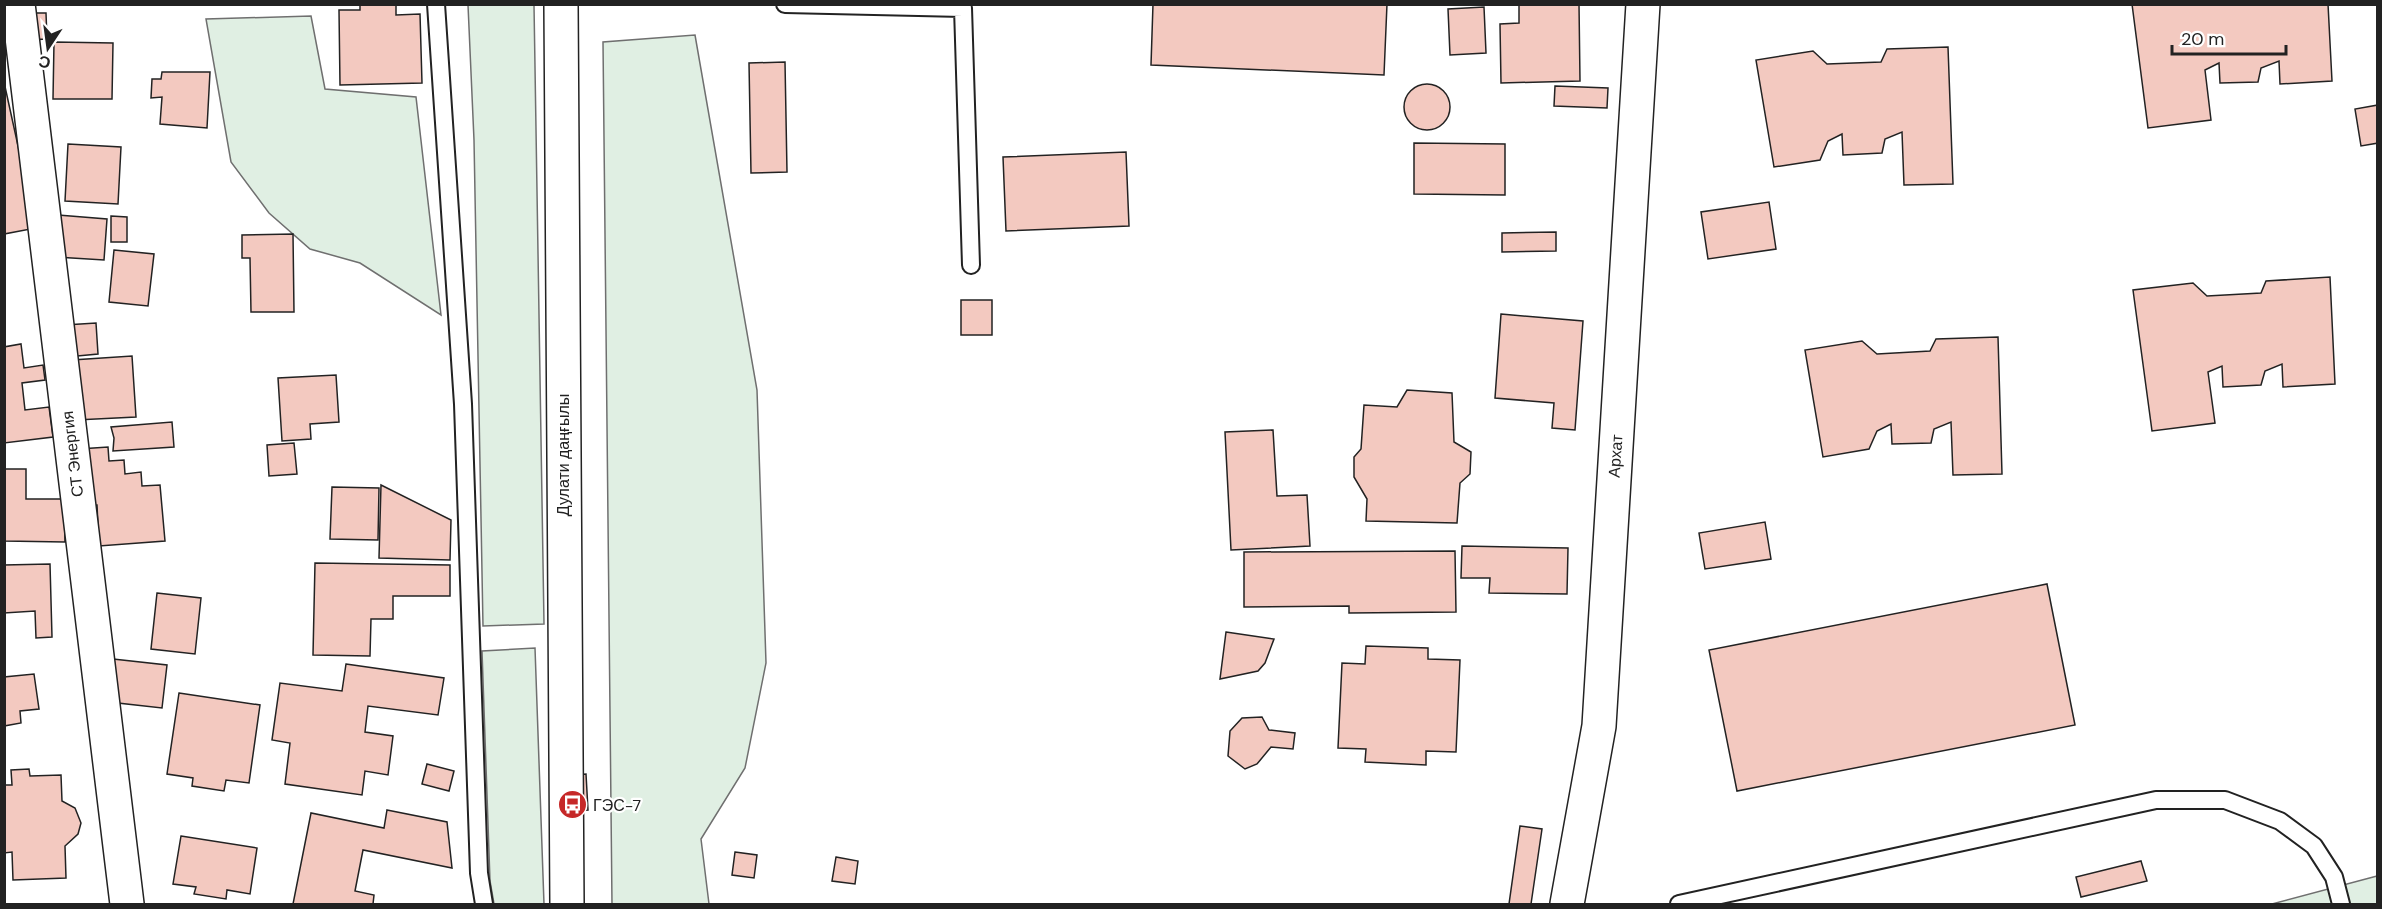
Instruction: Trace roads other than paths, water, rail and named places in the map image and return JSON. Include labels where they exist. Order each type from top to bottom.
[{"type":"street","name":"СТ Энергия","points":[[18,4],[127,904]]},
{"type":"street","name":"Дулати даңғылы","points":[[561,4],[567,904]]},
{"type":"street","name":"Архат","points":[[1567,904],[1599,726],[1648,5]]},
{"type":"lane","points":[[436,4],[463,404],[479,873],[484,904]]},
{"type":"lane","points":[[785,4],[963,9],[971,265]]},
{"type":"lane","points":[[1679,904],[2156,800],[2224,800],[2280,821],[2314,846],[2334,876],[2341,904]]},
{"type":"place","name":"ГЭС-7","points":[[572,805]]}]
